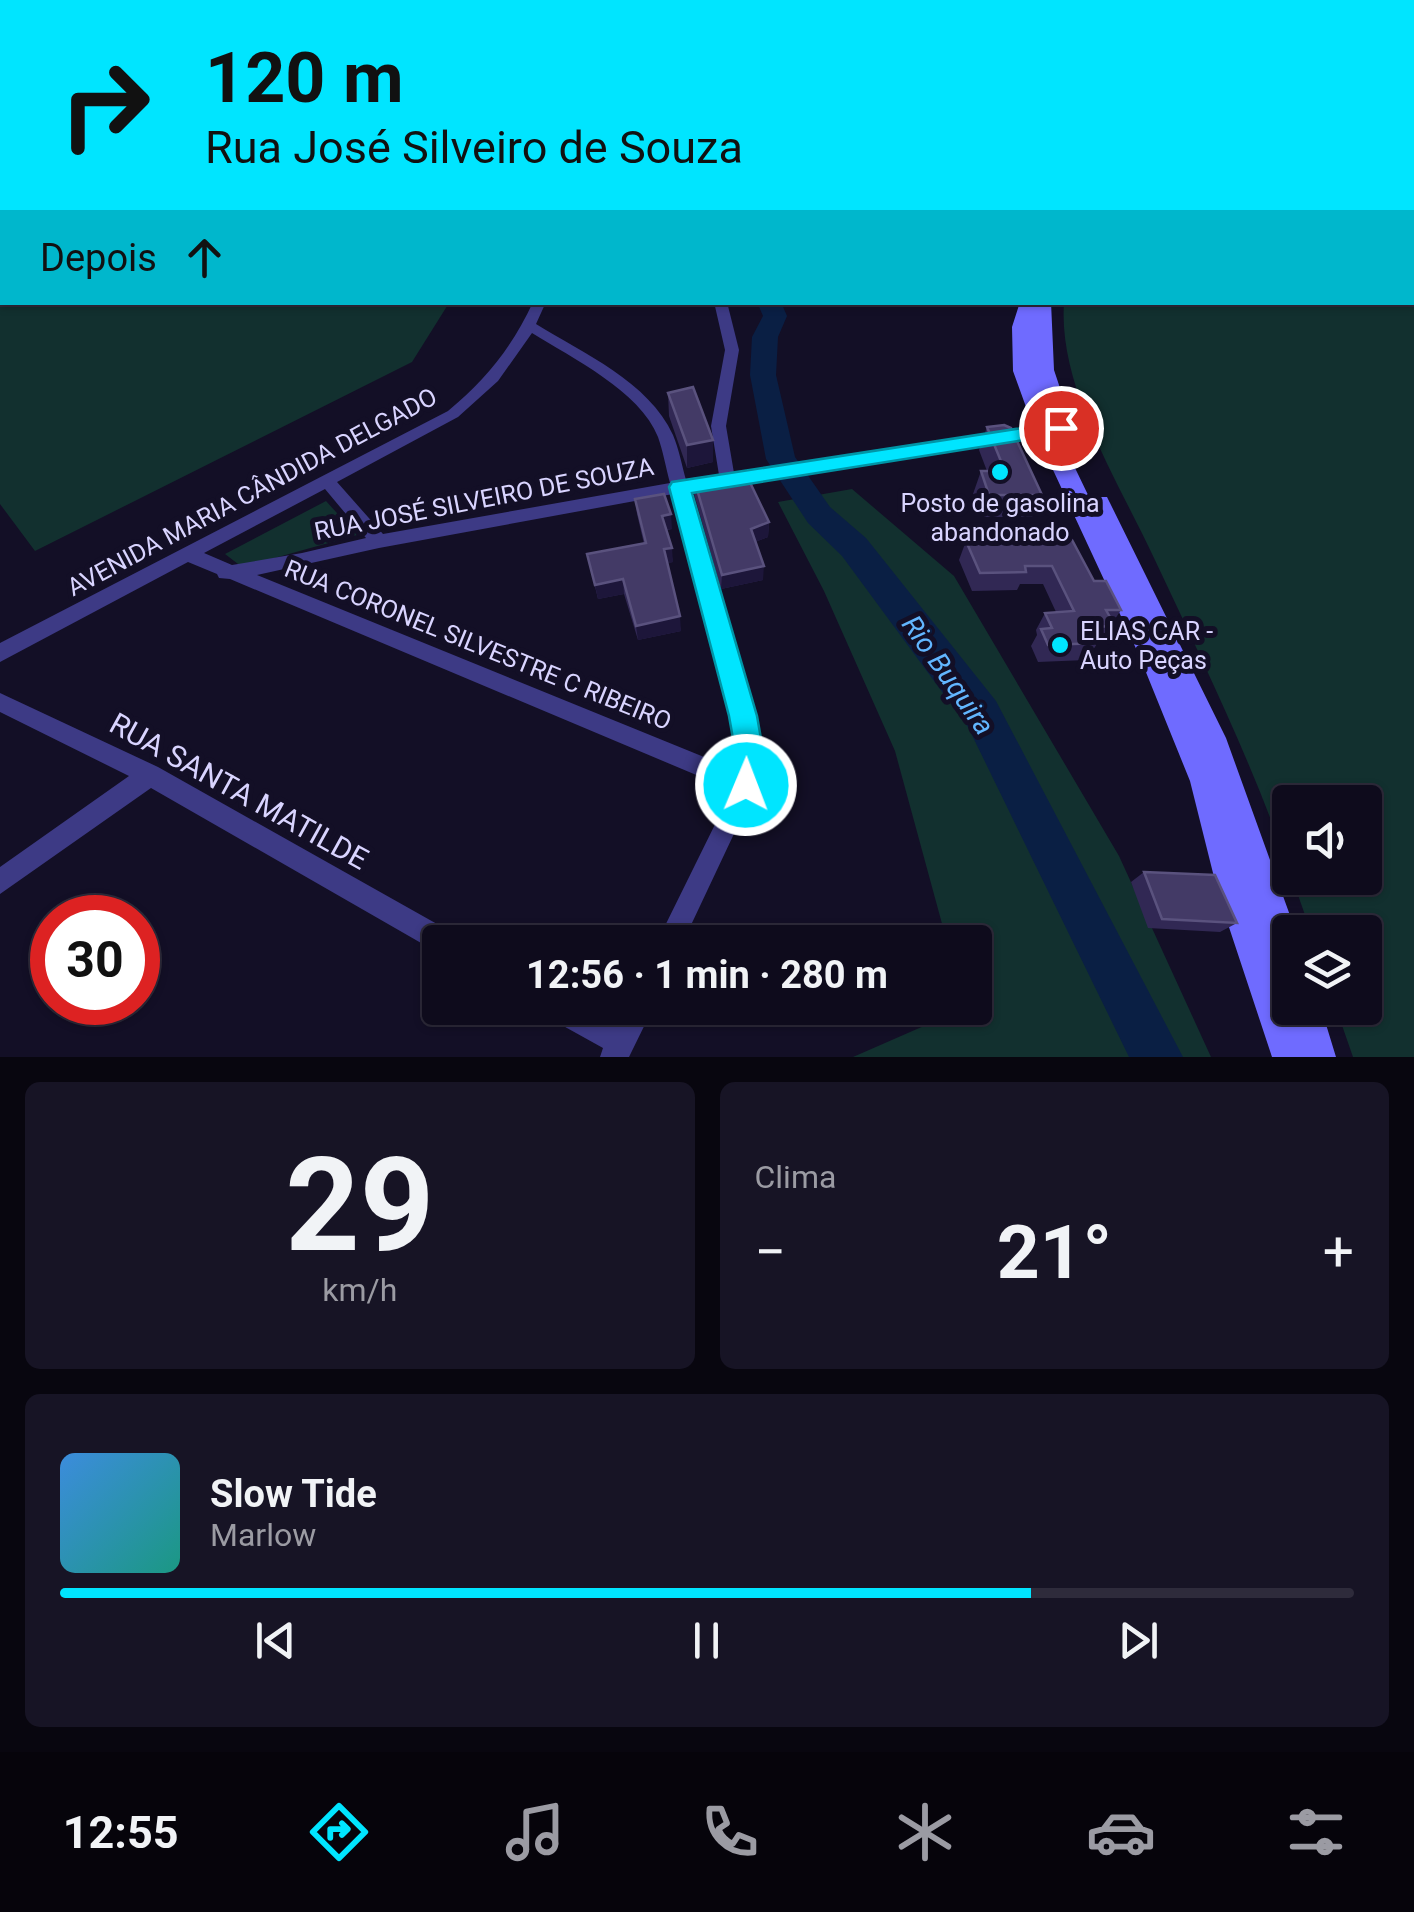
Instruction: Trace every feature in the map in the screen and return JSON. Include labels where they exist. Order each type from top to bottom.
[{"type":"main road","points":[[1028,305],[1022,327],[1024,372],[1200,713],[1272,918]]},
{"type":"main road","points":[[1042,305],[1040,334],[1053,429],[1206,781],[1292,1057]]},
{"type":"main road","points":[[1307,1025],[1316,1057]]},
{"type":"street","name":"AVENIDA MARIA CÂNDIDA DELGADO","points":[[0,653],[190,556],[466,404],[481,391],[530,326],[539,305]]},
{"type":"street","points":[[721,305],[733,353],[718,424],[728,481]]},
{"type":"street","points":[[530,326],[620,385],[655,417],[665,435],[743,716],[749,750],[746,785],[678,925]]},
{"type":"street","name":"RUA JOSÉ SILVEIRO DE SOUZA","points":[[226,573],[378,541],[680,487],[1053,429]]},
{"type":"street","points":[[327,481],[378,541]]},
{"type":"street","name":"RUA CORONEL SILVESTRE C RIBEIRO","points":[[190,556],[226,573],[326,608],[746,785]]},
{"type":"street","points":[[302,560],[285,570],[282,580],[326,608]]},
{"type":"street","name":"RUA SANTA MATILDE","points":[[0,702],[150,775],[422,930]]},
{"type":"street","points":[[0,882],[150,775]]},
{"type":"street","points":[[583,1025],[618,1050],[630,1025]]},
{"type":"green space","points":[[0,305],[448,305],[412,362],[35,551],[0,504]]},
{"type":"green space","points":[[1064,305],[1414,305],[1414,1057],[1353,1057],[1342,1025],[1382,1025],[1382,915],[1305,915],[1298,895],[1382,895],[1382,785],[1272,785],[1272,824],[1226,714],[1094,434],[1071,368]]},
{"type":"green space","points":[[852,489],[954,576],[1119,856],[1211,1057],[853,1057],[926,1025],[992,1025],[992,925],[942,925],[895,751],[824,591],[778,502]]},
{"type":"green space","points":[[326,501],[357,535],[242,567],[225,554]]},
{"type":"building","points":[[693,387],[713,440],[687,445],[668,393]]},
{"type":"building","points":[[987,427],[1011,428],[1042,495],[989,495],[981,471],[1005,471]]},
{"type":"building","points":[[745,472],[769,522],[751,529],[764,566],[722,575],[694,479]]},
{"type":"building","points":[[664,494],[671,514],[662,516],[672,548],[664,549],[680,616],[636,626],[623,579],[595,585],[587,554],[646,543],[635,499]]},
{"type":"building","points":[[1013,537],[1072,540],[1094,581],[1106,581],[1121,610],[1106,610],[1115,626],[1090,627],[1098,643],[1048,645],[1041,629],[1052,628],[1045,613],[1074,611],[1052,566],[1025,566],[1026,572],[980,573],[966,541]]},
{"type":"building","points":[[1144,872],[1215,875],[1237,923],[1162,919]]},
{"type":"waterway","name":"Rio Buquira","points":[[770,305],[775,316],[765,337],[763,375],[781,459],[819,515],[854,547],[982,714],[1157,1057]]},
{"type":"place","name":"Posto de gasolina abandonado","points":[[1000,472]]},
{"type":"place","name":"ELIAS CAR - Auto Peças","points":[[1060,645]]},
{"type":"route","points":[[746,785],[749,750],[743,716],[680,487],[1061,428]]}]
